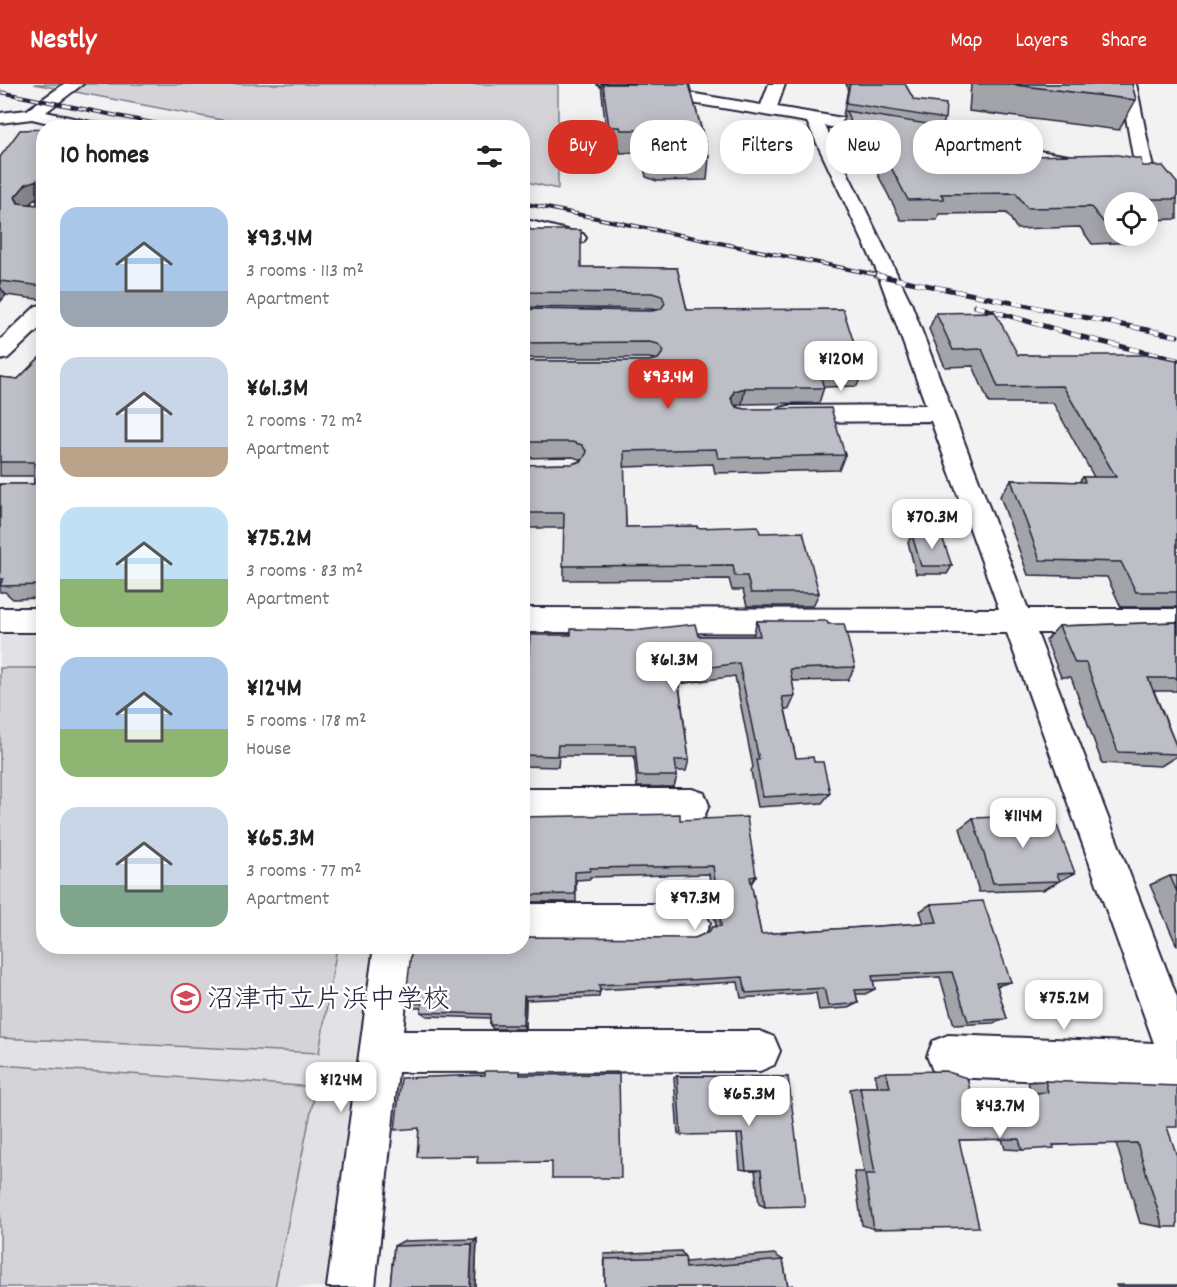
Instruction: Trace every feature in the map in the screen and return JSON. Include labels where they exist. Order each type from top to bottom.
[{"type":"street","points":[[32,114],[75,84]]},
{"type":"street","points":[[606,84],[1099,166]]},
{"type":"street","points":[[767,111],[777,84]]},
{"type":"street","points":[[1128,84],[1145,173]]},
{"type":"street","points":[[0,118],[32,114],[59,120]]},
{"type":"street","points":[[813,118],[886,269],[1019,621],[1165,985],[1177,1050]]},
{"type":"street","points":[[1122,170],[1166,177]]},
{"type":"street","points":[[530,227],[576,237]]},
{"type":"street","points":[[0,353],[36,318]]},
{"type":"street","points":[[765,414],[941,413]]},
{"type":"street","points":[[0,620],[36,620]]},
{"type":"street","points":[[530,620],[1177,621]]},
{"type":"street","points":[[530,805],[693,806]]},
{"type":"street","points":[[530,923],[690,923]]},
{"type":"street","points":[[351,1287],[392,954]]},
{"type":"street","points":[[379,1052],[760,1051]]},
{"type":"street","points":[[948,1056],[1177,1065]]},
{"type":"shaded area","points":[[34,84],[558,84],[558,120],[548,120],[548,174],[558,174],[558,189],[530,183],[530,120],[222,120]]},
{"type":"shaded area","name":"沼津市立片浜中学校","points":[[0,633],[36,634],[36,954],[379,954],[334,1287],[0,1287]]},
{"type":"shaded area","points":[[0,668],[36,668],[36,954],[336,954],[319,1053],[0,1038]]},
{"type":"shaded area","points":[[0,1065],[316,1087],[275,1287],[0,1287]]},
{"type":"building","points":[[603,84],[689,84],[699,120],[630,120],[630,130],[621,130],[618,127],[618,120],[608,120]]},
{"type":"building","points":[[850,84],[905,84],[914,100],[946,104],[945,119],[846,103]]},
{"type":"building","points":[[1008,84],[1132,84],[1136,100]]},
{"type":"building","points":[[846,111],[913,122],[913,174],[1043,174],[1043,156],[1112,154],[1141,159],[1142,166],[1163,166],[1177,183],[1177,199],[1158,199],[1158,192],[1104,192],[1104,223],[1091,207],[1027,208],[1016,193],[941,194],[944,199],[908,200],[894,174],[901,174],[901,120],[850,120]]},
{"type":"building","points":[[36,129],[36,180],[26,184],[15,197],[18,203],[36,205],[36,285],[0,281],[0,157],[20,130]]},
{"type":"building","points":[[530,230],[581,230],[581,267],[677,268],[687,310],[843,309],[863,371],[819,371],[824,388],[745,388],[734,391],[731,399],[736,407],[745,409],[831,408],[845,455],[718,458],[716,449],[624,451],[626,527],[758,526],[760,533],[803,532],[819,593],[751,593],[747,576],[735,576],[733,565],[563,566],[564,513],[530,513],[530,465],[572,464],[582,461],[587,452],[582,445],[572,442],[530,442],[530,361],[649,361],[658,359],[664,351],[658,344],[649,342],[530,343],[530,309],[652,311],[661,309],[665,303],[662,296],[652,293],[530,292]]},
{"type":"building","points":[[995,312],[1018,355],[1151,355],[1177,360],[1177,592],[1136,592],[1121,562],[1040,560],[1011,480],[1085,482],[1083,477],[1116,477],[1063,386],[998,387],[982,349],[953,350],[936,313]]},
{"type":"building","points":[[36,361],[36,585],[0,586],[3,579],[0,579],[0,484],[34,484],[34,462],[0,462],[0,377],[18,379]]},
{"type":"building","points":[[941,534],[952,566],[921,566],[912,535]]},
{"type":"building","points":[[757,621],[827,621],[828,624],[844,624],[855,667],[790,669],[795,696],[782,697],[796,758],[813,757],[814,762],[823,762],[830,793],[763,797],[756,760],[759,760],[739,663],[677,672],[689,760],[675,760],[677,776],[638,776],[635,745],[558,745],[557,756],[530,755],[530,635],[571,635],[571,629],[641,630],[695,624],[698,636],[760,636]]},
{"type":"building","points":[[1177,622],[1177,678],[1148,678],[1177,748],[1177,754],[1118,752],[1086,663],[1075,663],[1059,626]]},
{"type":"building","points":[[680,814],[680,820],[747,817],[756,876],[750,877],[761,934],[937,922],[931,904],[983,901],[1011,982],[996,983],[1007,1019],[968,1021],[952,972],[872,976],[875,989],[855,990],[858,1003],[828,1006],[824,988],[746,993],[743,977],[599,985],[600,992],[524,996],[523,1025],[490,1025],[490,1014],[421,1012],[422,1003],[405,1004],[411,954],[530,954],[530,937],[695,938],[709,932],[712,927],[721,926],[713,866],[590,868],[590,871],[575,872],[575,894],[530,895],[530,817]]},
{"type":"building","points":[[1053,815],[1075,873],[1057,874],[1060,881],[993,883],[973,818]]},
{"type":"building","points":[[1170,876],[1177,876],[1177,892]]},
{"type":"building","points":[[485,1071],[520,1071],[520,1075],[619,1074],[621,1178],[552,1178],[552,1162],[477,1163],[478,1156],[417,1157],[419,1128],[395,1130],[401,1078],[485,1075]]},
{"type":"building","points":[[945,1071],[967,1078],[972,1098],[1048,1092],[1045,1081],[1177,1086],[1177,1127],[1167,1127],[1177,1156],[1177,1227],[1163,1227],[1137,1143],[1053,1145],[1054,1148],[1022,1150],[1019,1139],[959,1140],[979,1227],[874,1229],[865,1174],[875,1174],[860,1087],[890,1087],[886,1072]]},
{"type":"building","points":[[677,1076],[788,1077],[805,1206],[765,1207],[761,1170],[746,1170],[742,1134],[681,1135]]},
{"type":"building","points":[[472,1244],[470,1287],[390,1287],[394,1246]]},
{"type":"building","points":[[685,1257],[686,1268],[783,1260],[788,1287],[605,1287],[605,1259]]},
{"type":"railway","points":[[0,92],[138,120]]},
{"type":"railway","points":[[530,205],[883,276]]},
{"type":"railway","points":[[876,275],[1177,336]]},
{"type":"railway","points":[[975,306],[1082,337],[1177,360]]},
{"type":"place","name":"沼津市立片浜中学校","points":[[186,998]]}]
